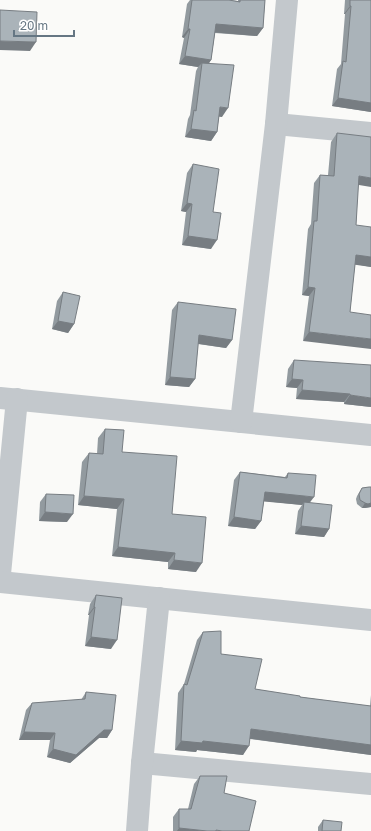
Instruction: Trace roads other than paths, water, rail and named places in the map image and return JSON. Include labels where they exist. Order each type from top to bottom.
[{"type":"street","points":[[241,422],[276,124],[287,0]]},
{"type":"street","points":[[276,124],[371,133]]},
{"type":"street","points":[[0,574],[8,399],[371,435]]},
{"type":"street","points":[[0,582],[371,620]]},
{"type":"street","points":[[137,831],[142,763],[159,598]]},
{"type":"street","points":[[142,763],[371,784]]}]
